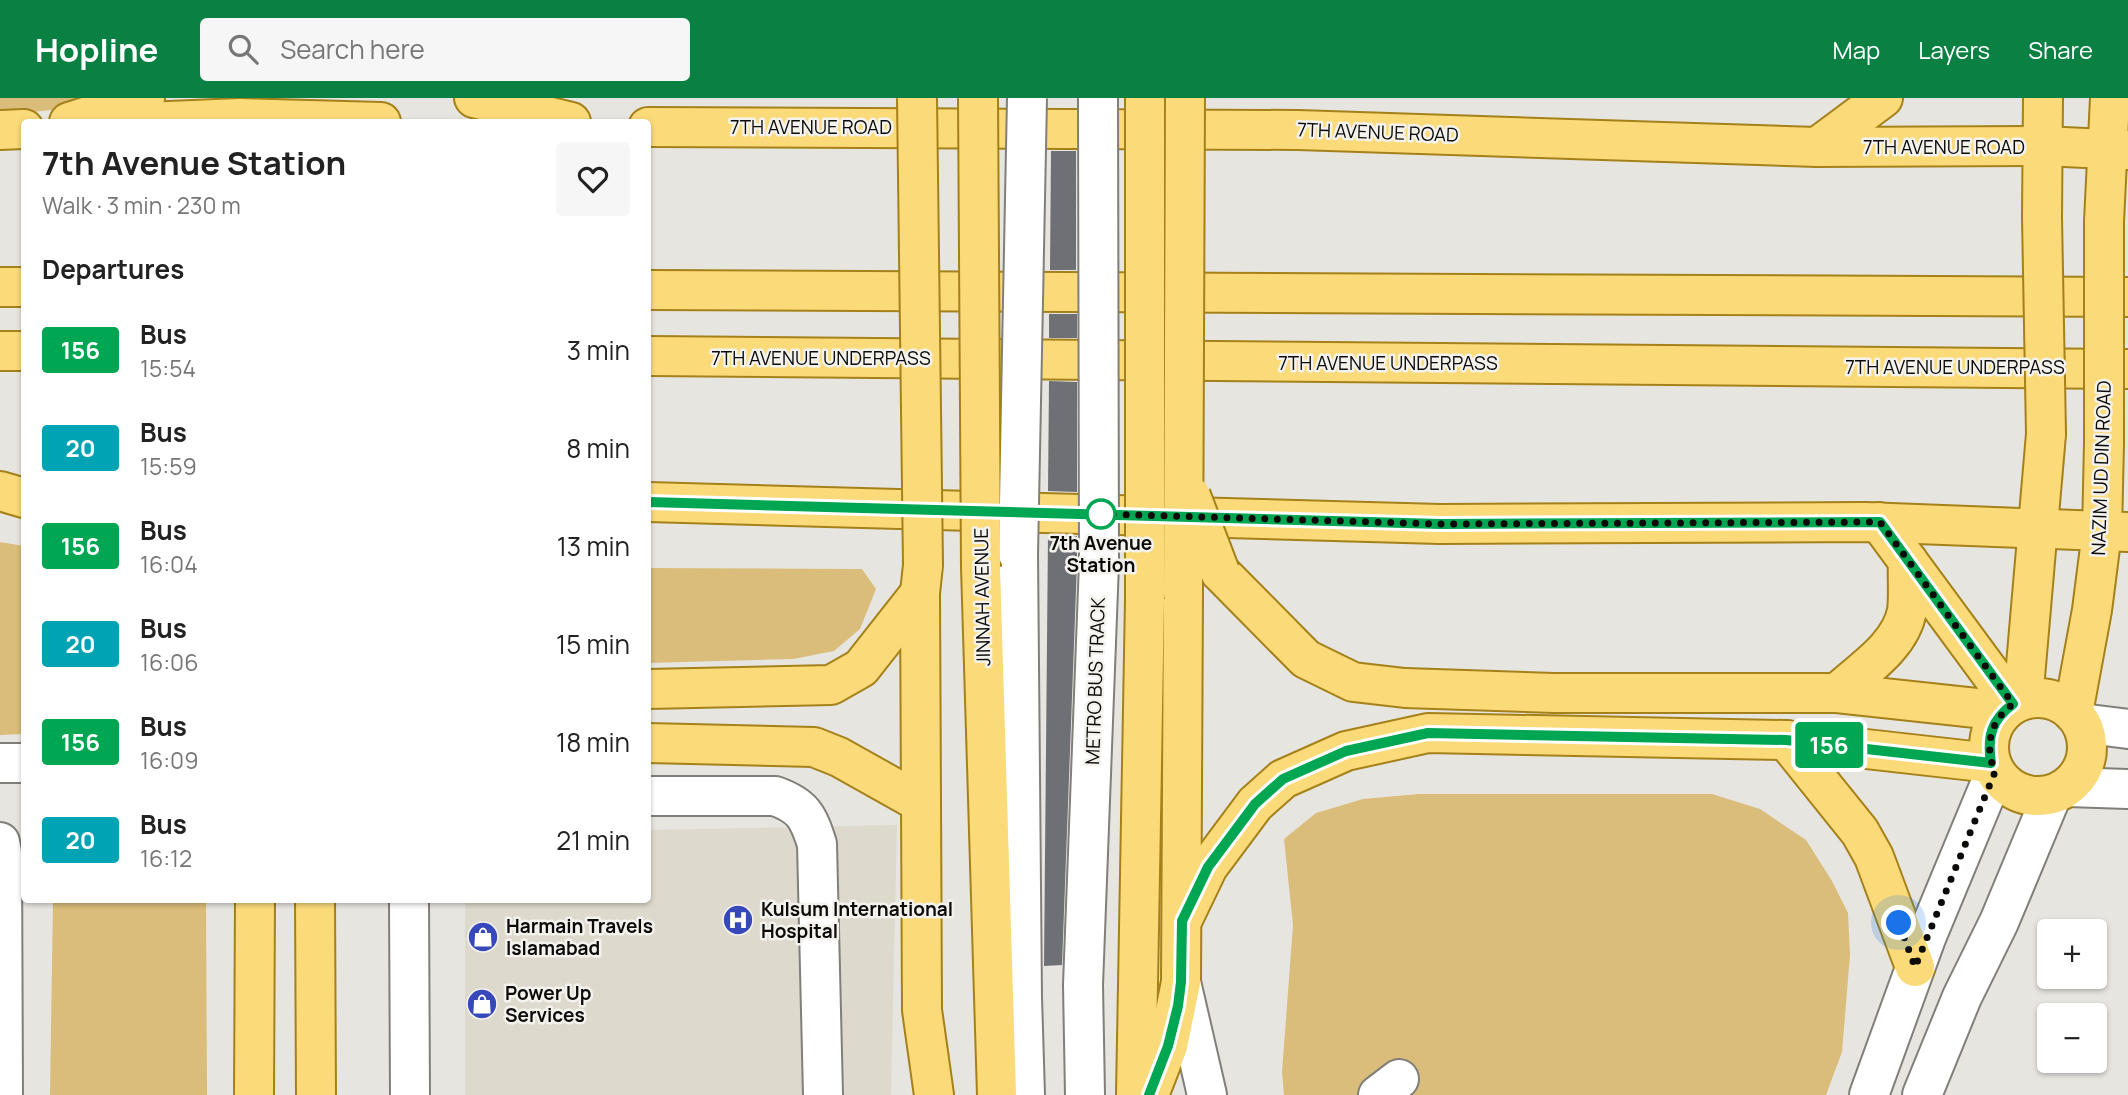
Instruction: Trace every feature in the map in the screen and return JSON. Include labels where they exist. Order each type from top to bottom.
[{"type":"main road","points":[[78,119],[145,98]]},
{"type":"main road","points":[[474,98],[559,119]]},
{"type":"main road","points":[[917,98],[922,579],[922,1010],[934,1095]]},
{"type":"main road","name":"JINNAH AVENUE","points":[[978,98],[981,567],[997,1095]]},
{"type":"main road","points":[[1136,1095],[1145,599],[1145,98]]},
{"type":"main road","points":[[1149,1095],[1168,1046],[1181,982],[1185,98]]},
{"type":"main road","points":[[1817,147],[1883,98]]},
{"type":"main road","points":[[1184,478],[1220,572],[1306,659],[1353,682],[1405,688],[1553,693],[1837,693],[2013,705],[2041,698],[2058,702],[2077,718],[2086,739],[2086,757],[2079,773],[2060,791],[2030,796],[2009,788],[1993,767],[1988,745],[1993,726],[2013,705],[2037,528],[2046,434],[2043,98]]},
{"type":"main road","name":"NAZIM UD DIN ROAD","points":[[2077,718],[2092,610],[2115,532],[2104,443],[2104,222],[2118,150],[2110,98]]},
{"type":"main road","points":[[177,119],[240,113],[310,114],[354,119]]},
{"type":"main road","name":"7TH AVENUE ROAD","points":[[651,127],[1297,130],[1817,147],[2043,146],[2118,150]]},
{"type":"main road","points":[[0,130],[21,129]]},
{"type":"main road","points":[[0,287],[21,287]]},
{"type":"main road","points":[[651,290],[2128,297]]},
{"type":"main road","points":[[0,351],[21,351]]},
{"type":"main road","name":"7TH AVENUE UNDERPASS","points":[[651,356],[2128,369]]},
{"type":"main road","points":[[0,489],[21,488]]},
{"type":"main road","points":[[0,489],[21,497]]},
{"type":"main road","points":[[651,502],[1440,524],[1880,522],[2115,532]]},
{"type":"main road","points":[[1880,522],[2013,705]]},
{"type":"main road","points":[[1837,693],[1891,645],[1903,626],[1907,609],[1908,561]]},
{"type":"main road","points":[[651,689],[831,685],[862,668],[922,579]]},
{"type":"main road","points":[[1182,921],[1208,867],[1255,804],[1283,779],[1346,751],[1428,733],[1786,740],[1993,767]]},
{"type":"main road","points":[[1786,740],[1860,832],[1874,857],[1915,967]]},
{"type":"main road","points":[[651,743],[814,747],[839,757],[921,803]]},
{"type":"main road","points":[[254,1095],[256,903]]},
{"type":"main road","points":[[315,903],[316,1095]]},
{"type":"street","points":[[1025,1095],[1018,554],[1027,98]]},
{"type":"street","name":"METRO BUS TRACK","points":[[1085,1095],[1083,985],[1099,563],[1098,98]]},
{"type":"street","points":[[2077,718],[2128,729]]},
{"type":"street","points":[[0,763],[21,763]]},
{"type":"street","points":[[1869,1095],[1915,967],[1993,767]]},
{"type":"street","points":[[1922,1095],[1962,997],[2060,791],[2128,789]]},
{"type":"street","points":[[651,796],[775,796],[794,803],[804,814],[817,844],[823,1095]]},
{"type":"street","points":[[0,842],[3,1095]]},
{"type":"street","points":[[409,903],[410,1095]]},
{"type":"street","points":[[1181,982],[1207,1095]]},
{"type":"shaded area","points":[[0,98],[134,98],[83,107],[0,115]]},
{"type":"shaded area","points":[[0,542],[21,546],[21,734],[0,735]]},
{"type":"shaded area","points":[[651,568],[862,569],[876,589],[860,629],[834,651],[793,659],[651,663]]},
{"type":"shaded area","points":[[1419,794],[1712,794],[1760,809],[1806,840],[1848,913],[1850,955],[1842,1052],[1826,1095],[1284,1095],[1282,1072],[1293,925],[1284,839],[1316,813],[1363,799]]},
{"type":"shaded area","points":[[897,825],[891,1095],[465,1095],[465,903],[651,903],[651,830]]},
{"type":"shaded area","points":[[53,903],[206,903],[207,1095],[50,1095]]},
{"type":"building","points":[[1051,151],[1076,151],[1076,270],[1050,270]]},
{"type":"building","points":[[1049,314],[1077,314],[1077,338],[1049,338]]},
{"type":"building","points":[[1049,381],[1077,382],[1077,492],[1048,491]]},
{"type":"building","points":[[1048,535],[1077,536],[1077,563],[1062,965],[1044,966]]},
{"type":"bus line","name":"156","points":[[651,502],[1440,524],[1880,522],[2013,704],[1993,726],[1988,745],[1991,763],[1786,740],[1428,733],[1346,751],[1283,779],[1255,804],[1208,867],[1182,921],[1178,1006],[1168,1046],[1149,1095]]},
{"type":"place","name":"7th Avenue Station","points":[[1101,514]]},
{"type":"place","name":"Kulsum International Hospital","points":[[738,920]]},
{"type":"place","name":"Harmain Travels Islamabad","points":[[483,937]]},
{"type":"place","name":"Power Up Services","points":[[482,1004]]},
{"type":"route","points":[[1101,514],[1440,524],[1880,522],[2013,704],[1993,726],[1988,745],[1995,772],[1915,967],[1899,923]]}]
